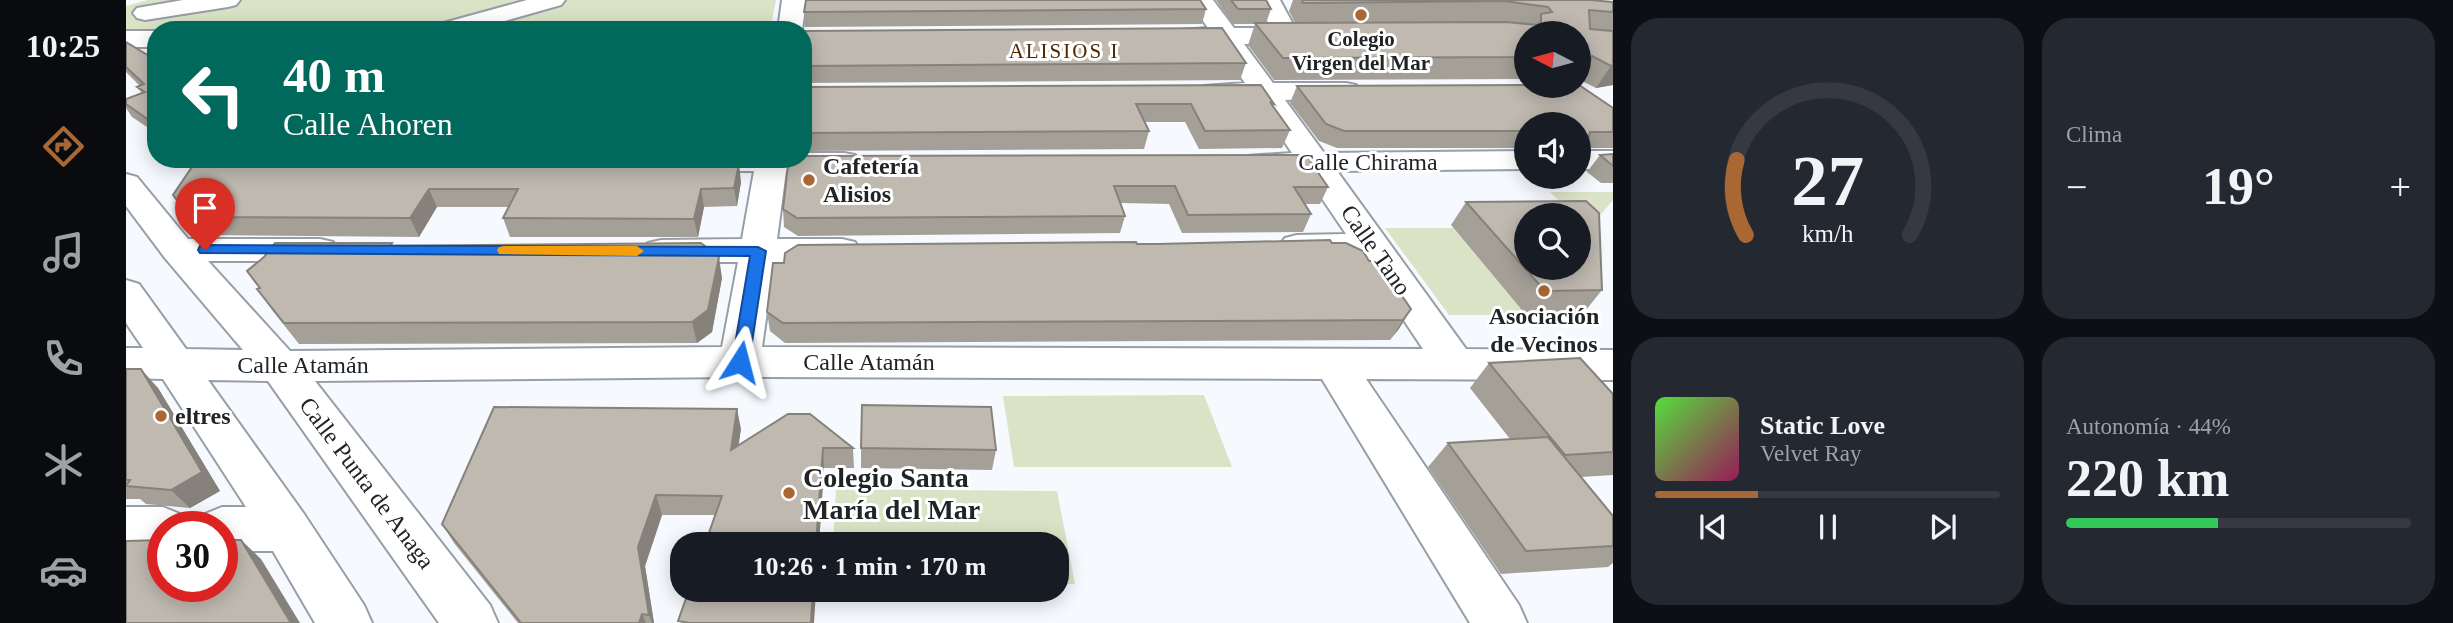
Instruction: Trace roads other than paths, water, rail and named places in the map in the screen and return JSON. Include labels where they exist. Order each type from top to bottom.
[{"type":"street","points":[[138,39],[148,6],[229,0]]},
{"type":"street","points":[[478,0],[510,12]]},
{"type":"street","points":[[478,21],[553,0]]},
{"type":"street","points":[[791,21],[794,0]]},
{"type":"street","name":"Calle Tano","points":[[1201,0],[1454,363]]},
{"type":"street","points":[[1268,0],[1287,36]]},
{"type":"street","points":[[1158,36],[1326,36]]},
{"type":"street","points":[[1185,92],[1374,91]]},
{"type":"street","name":"Calle Chirama","points":[[1232,163],[1514,160]]},
{"type":"street","points":[[1591,160],[1613,160]]},
{"type":"street","points":[[812,161],[869,162]]},
{"type":"street","points":[[183,196],[273,168]]},
{"type":"street","points":[[740,362],[770,168]]},
{"type":"street","name":"Calle Punta de Anaga","points":[[126,184],[183,196],[280,366],[471,623]]},
{"type":"street","points":[[183,196],[356,250]]},
{"type":"street","points":[[1261,246],[1372,245]]},
{"type":"street","points":[[633,251],[870,250]]},
{"type":"street","points":[[126,293],[171,363],[287,530],[345,623]]},
{"type":"street","name":"Calle Atamán","points":[[126,363],[280,366],[740,362],[1613,365]]},
{"type":"street","points":[[1334,364],[1500,623]]},
{"type":"street","points":[[126,528],[147,529]]},
{"type":"street","points":[[238,529],[287,530]]},
{"type":"place","name":"Colegio Virgen del Mar","points":[[1361,15]]},
{"type":"place","name":"Cafetería Alisios","points":[[809,180]]},
{"type":"place","name":"Asociación de Vecinos","points":[[1544,291]]},
{"type":"place","name":"eltres","points":[[161,416]]},
{"type":"place","name":"Colegio Santa María del Mar","points":[[789,493]]},
{"type":"district","name":"ALISIOS I","points":[[1064,51]]}]
